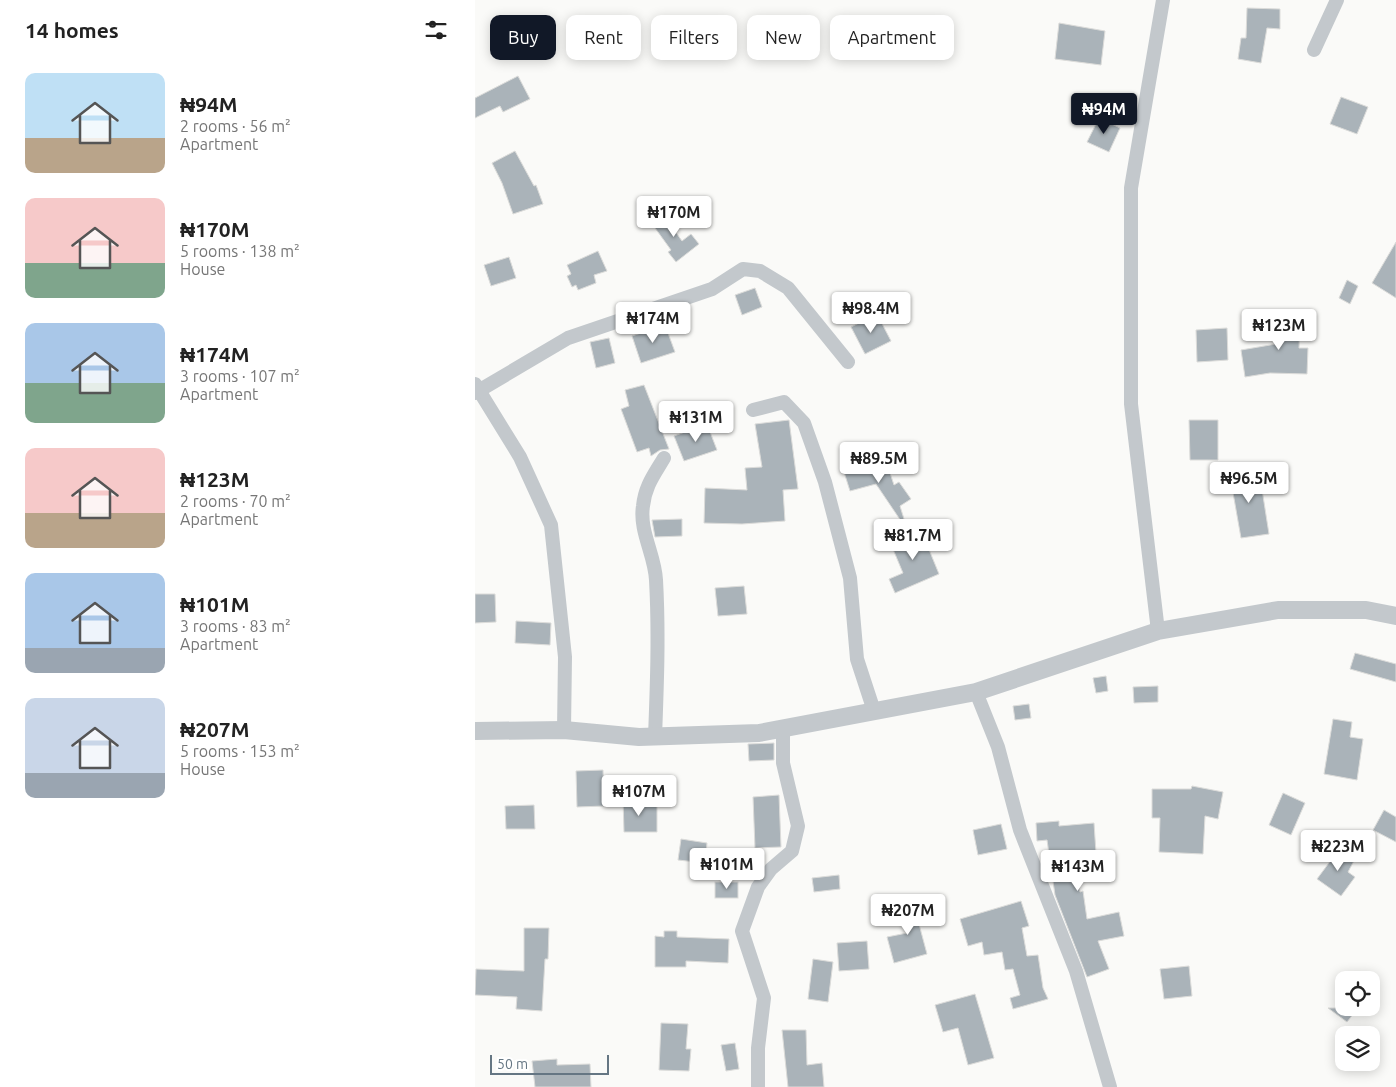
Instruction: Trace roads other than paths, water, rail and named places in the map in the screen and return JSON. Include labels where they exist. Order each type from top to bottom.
[{"type":"street","points":[[1158,632],[1131,404],[1131,188],[1163,0]]},
{"type":"street","points":[[1314,50],[1337,0]]},
{"type":"street","points":[[565,730],[565,657],[551,524],[520,457],[477,389],[568,338],[712,289],[743,269],[760,271],[788,288],[848,362]]},
{"type":"street","points":[[753,410],[784,402],[804,423],[825,482],[850,578],[857,658],[874,711]]},
{"type":"street","points":[[655,737],[658,664],[656,578],[645,532],[642,508],[646,487],[664,458]]},
{"type":"street","points":[[475,730],[565,730],[655,737],[759,732],[976,692],[1158,632],[1277,610],[1367,610],[1396,616]]},
{"type":"street","points":[[976,692],[998,747],[1020,830],[1076,971],[1110,1087]]},
{"type":"street","points":[[758,1087],[758,1048],[764,998],[742,931],[758,887],[771,870],[793,850],[798,826],[783,763],[783,728]]}]
